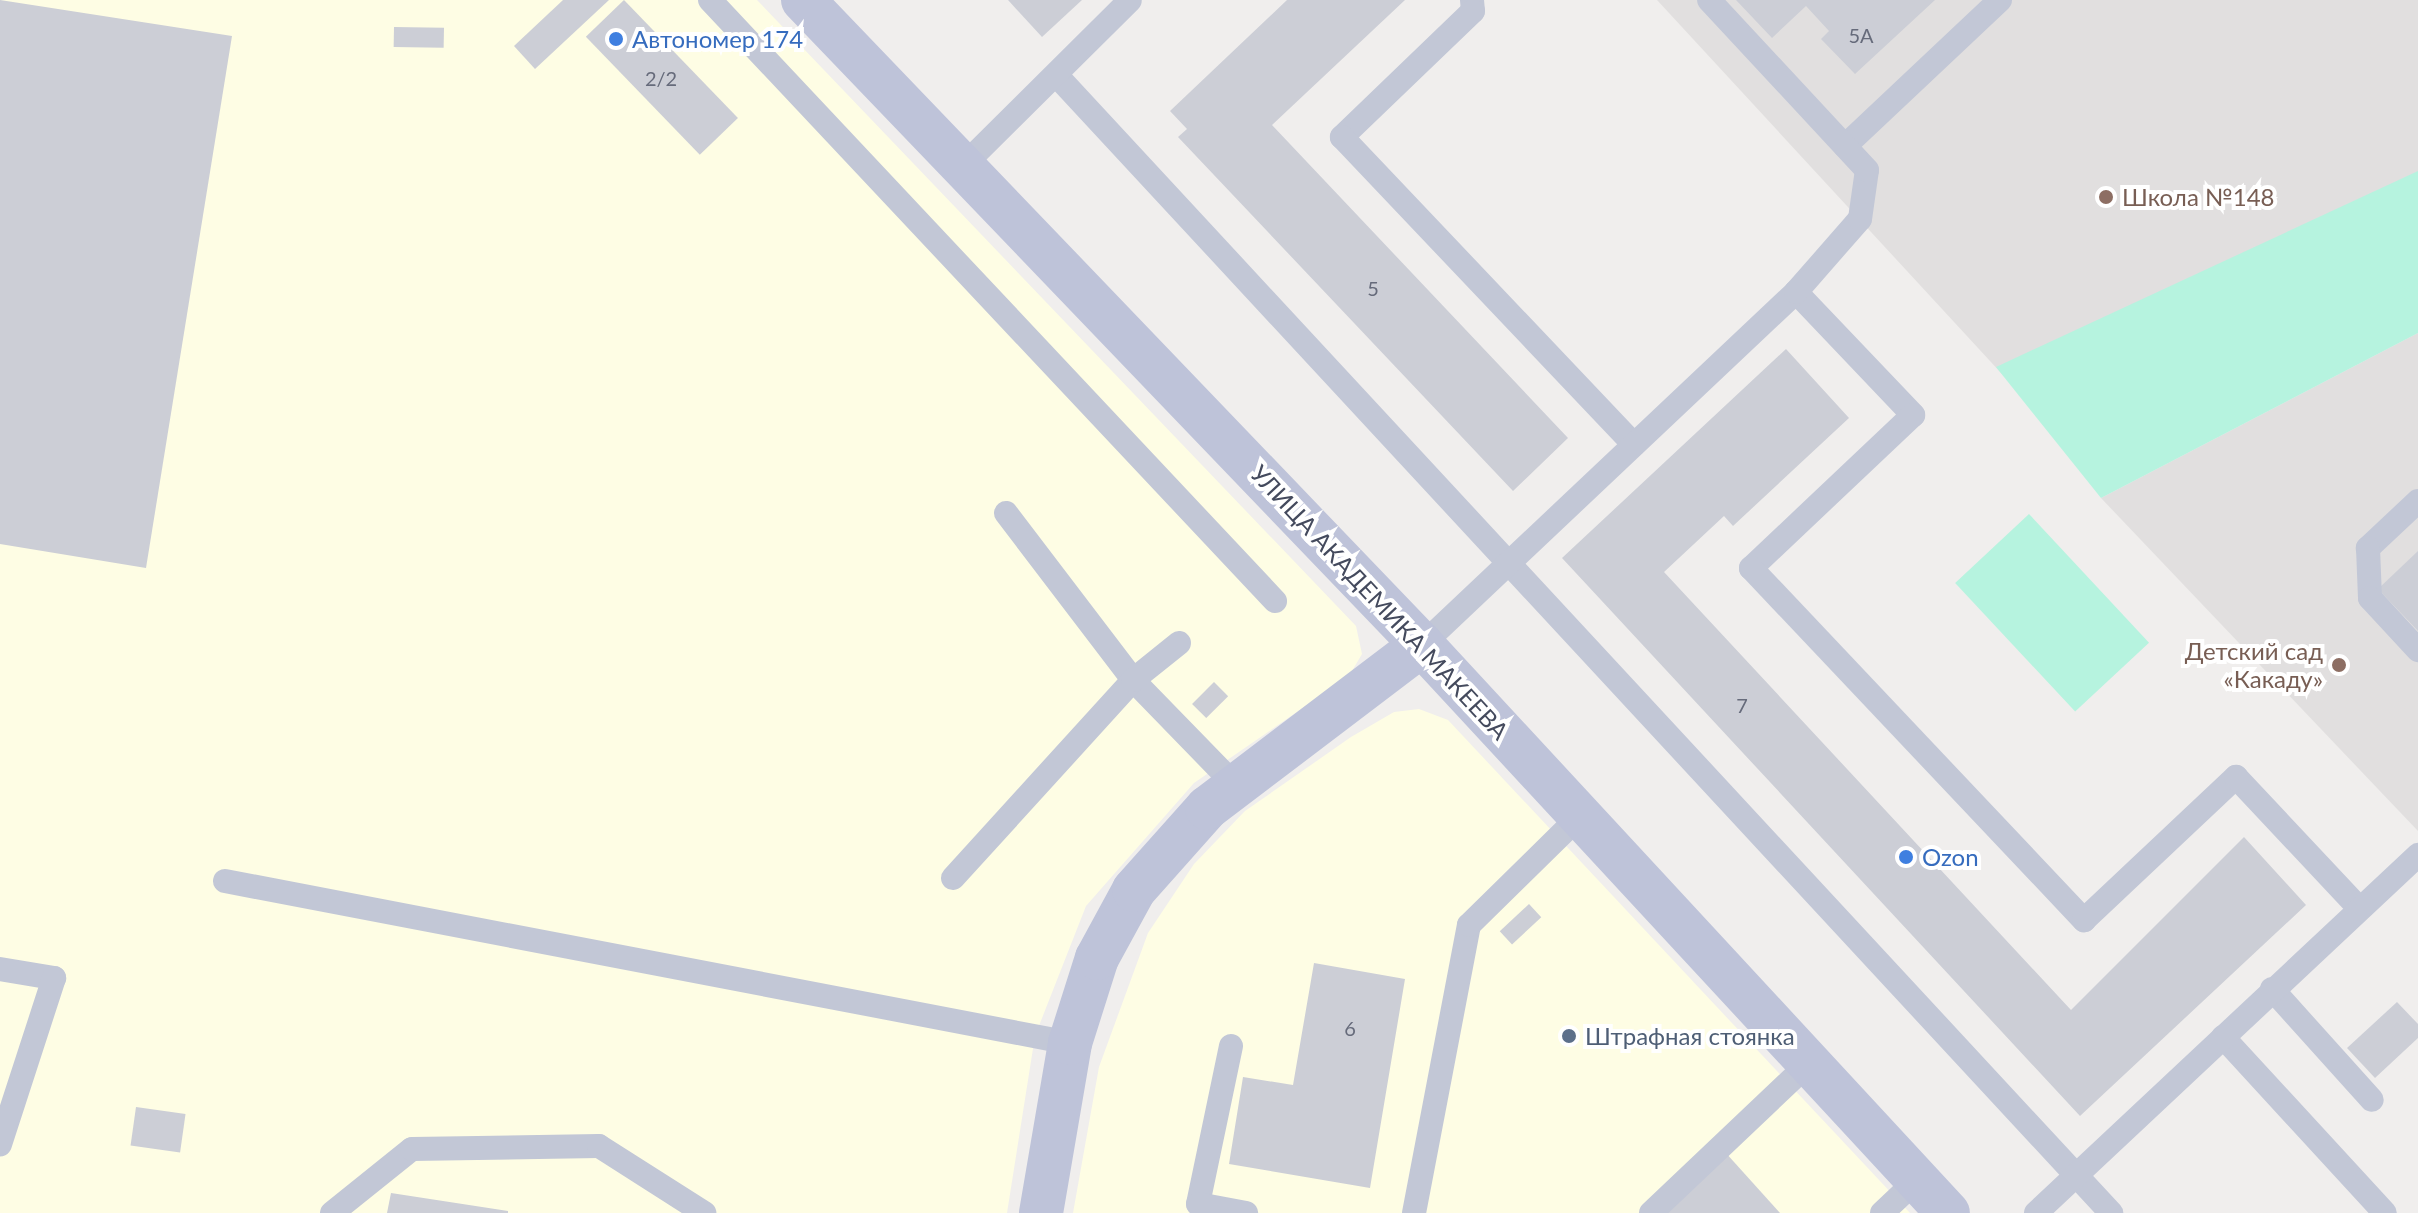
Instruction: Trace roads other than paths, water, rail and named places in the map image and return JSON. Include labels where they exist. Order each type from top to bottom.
[{"type":"street","name":"УЛИЦА АКАДЕМИКА МАКЕЕВА","points":[[803,0],[1422,645],[1948,1213]]},
{"type":"street","points":[[1041,1213],[1070,1043],[1097,958],[1134,890],[1176,839],[1236,786],[1422,645]]},
{"type":"lane","points":[[710,0],[1275,601]]},
{"type":"lane","points":[[963,166],[1059,78],[1130,0]]},
{"type":"lane","points":[[1472,0],[1473,11],[1342,137],[1634,445]]},
{"type":"lane","points":[[1422,645],[1796,292],[1860,219],[1867,170],[1709,0]]},
{"type":"lane","points":[[1845,146],[2000,0]]},
{"type":"lane","points":[[1059,78],[2111,1213]]},
{"type":"lane","points":[[1796,292],[1913,415],[1751,568],[2084,920],[2236,777],[2359,908]]},
{"type":"lane","points":[[2418,501],[2368,548],[2370,598],[2418,650]]},
{"type":"lane","points":[[1006,513],[1133,680],[1236,786]]},
{"type":"lane","points":[[953,878],[1133,680],[1179,643]]},
{"type":"lane","points":[[1414,1213],[1469,925],[1580,816]]},
{"type":"lane","points":[[2036,1213],[2418,855]]},
{"type":"lane","points":[[225,881],[1070,1043]]},
{"type":"lane","points":[[0,969],[54,978],[12,1071],[0,1144]]},
{"type":"lane","points":[[2272,989],[2372,1100]]},
{"type":"lane","points":[[2223,1037],[2385,1213]]},
{"type":"lane","points":[[1231,1046],[1198,1204],[1246,1213]]},
{"type":"lane","points":[[1651,1213],[1809,1063]]},
{"type":"lane","points":[[332,1213],[412,1149],[599,1146],[704,1213]]},
{"type":"lane","points":[[1882,1213],[1917,1180]]},
{"type":"place","name":"Автономер 174","points":[[616,39]]},
{"type":"place","name":"Школа №148","points":[[2106,197]]},
{"type":"place","name":"Детский сад «Какаду»","points":[[2339,665]]},
{"type":"place","name":"Ozon","points":[[1906,857]]},
{"type":"place","name":"Штрафная стоянка","points":[[1569,1036]]}]
